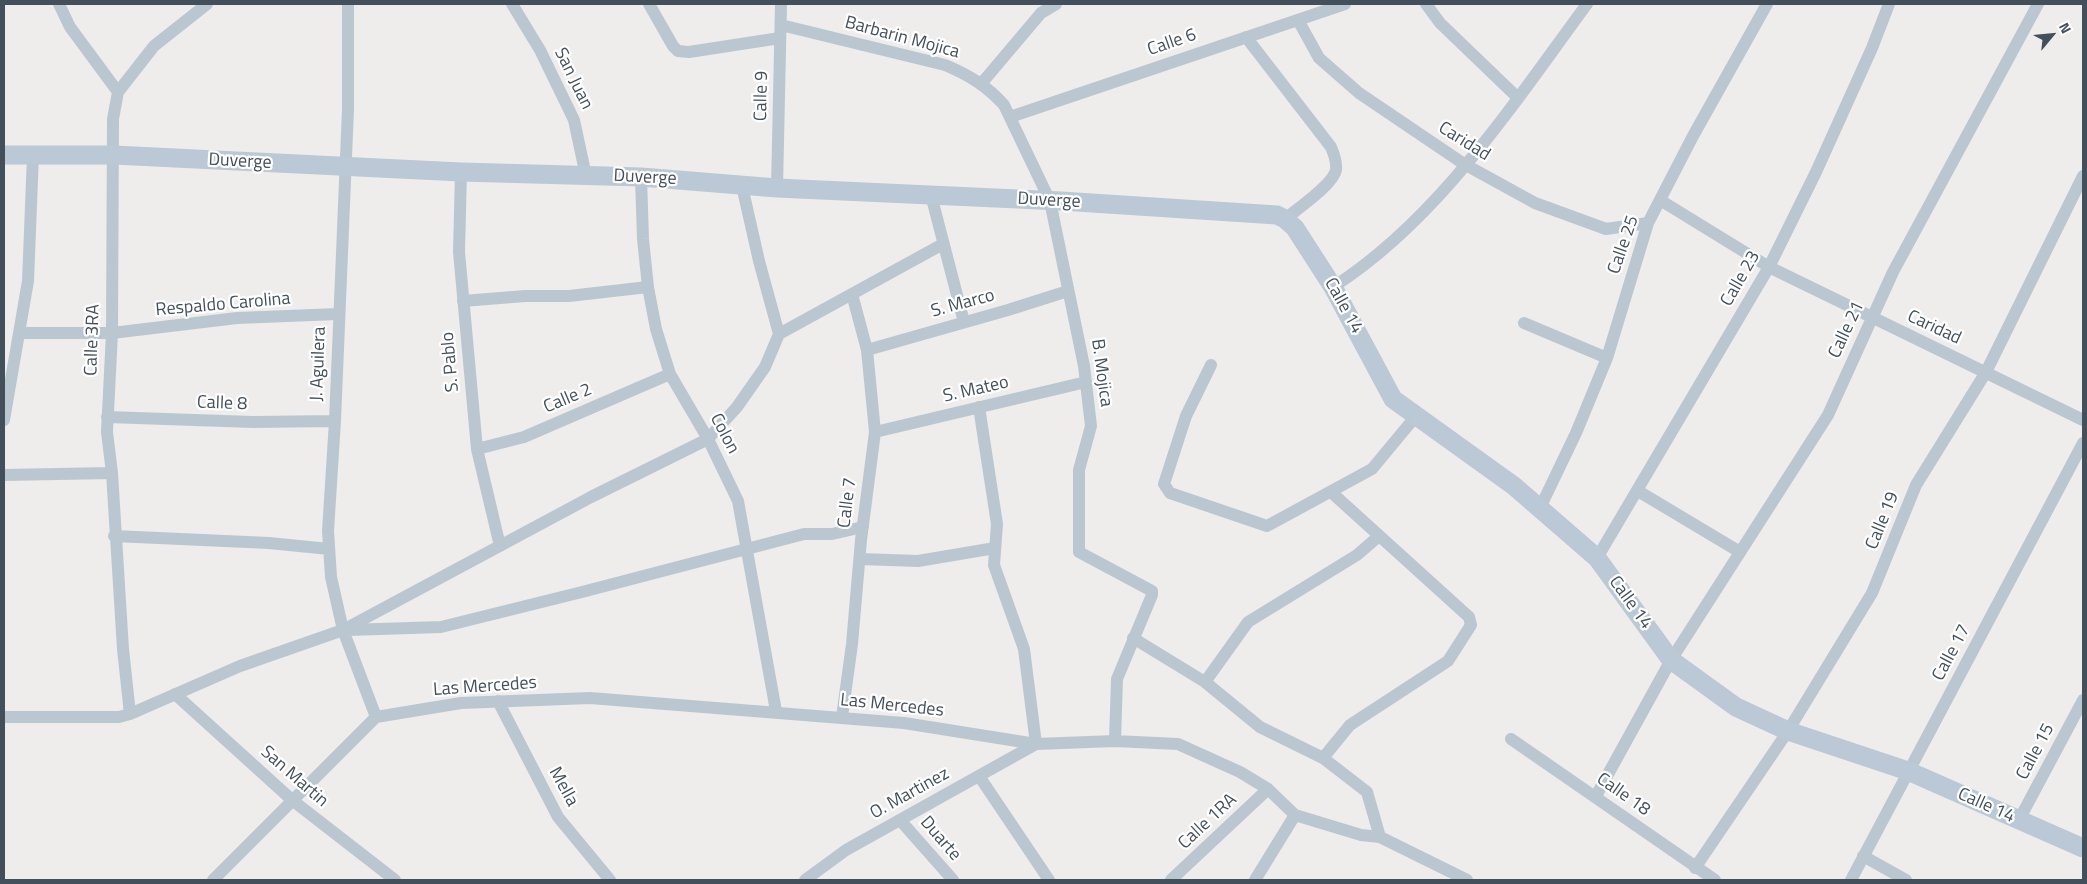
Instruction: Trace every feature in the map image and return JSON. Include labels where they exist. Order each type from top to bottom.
[{"type":"street","points":[[59,4],[70,27],[118,92]]},
{"type":"street","name":"Calle 3RA","points":[[130,714],[114,536],[112,473],[107,417],[112,333],[113,119],[118,92],[154,46],[207,4]]},
{"type":"street","name":"J. Aguilera","points":[[348,4],[348,109],[335,421],[328,531],[331,577],[343,630],[376,717]]},
{"type":"street","name":"San Juan","points":[[512,4],[540,50],[574,120],[586,176]]},
{"type":"street","points":[[649,4],[673,46],[678,51],[689,52],[781,32]]},
{"type":"street","name":"Calle 9","points":[[777,188],[781,4]]},
{"type":"street","points":[[981,84],[1040,13],[1056,4]]},
{"type":"street","name":"Calle 6","points":[[1010,117],[1345,4]]},
{"type":"street","points":[[1426,4],[1440,23],[1517,98]]},
{"type":"street","points":[[1333,286],[1355,273],[1415,222],[1517,98],[1587,4]]},
{"type":"street","name":"Calle 25","points":[[1540,508],[1576,433],[1607,358],[1648,223],[1693,136],[1767,4]]},
{"type":"street","name":"Calle 23","points":[[1597,558],[1769,267],[1816,172],[1872,48],[1889,4]]},
{"type":"street","name":"Calle 21","points":[[1596,796],[1671,660],[1828,415],[1893,272],[2038,4]]},
{"type":"street","name":"Caridad","points":[[1298,20],[1319,58],[1353,87],[1464,164],[1535,203],[1606,229],[1648,223]]},
{"type":"street","name":"Barbarin Mojica","points":[[781,32],[945,65],[970,75],[994,93],[1004,105],[1010,117]]},
{"type":"street","points":[[1246,37],[1331,147],[1335,158],[1336,171],[1328,183],[1285,219]]},
{"type":"street","name":"B. Mojica","points":[[1010,117],[1050,201],[1086,382],[1091,426],[1079,470],[1079,552],[1152,590],[1133,638]]},
{"type":"street","name":"Duverge","points":[[4,155],[114,154],[345,167],[641,177],[742,186],[1265,213],[1285,219]]},
{"type":"street","points":[[4,420],[28,281],[33,155]]},
{"type":"street","name":"S. Pablo","points":[[461,172],[460,252],[477,449],[500,546]]},
{"type":"street","name":"Calle 19","points":[[1695,868],[1788,731],[1872,593],[1916,485],[1986,372],[2083,176]]},
{"type":"street","name":"Colon","points":[[641,177],[643,239],[648,287],[656,329],[670,374],[708,439],[738,501],[776,711]]},
{"type":"street","points":[[742,186],[759,262],[779,334]]},
{"type":"street","points":[[931,195],[964,322]]},
{"type":"street","name":"Caridad","points":[[1660,200],[1769,267],[2083,420]]},
{"type":"street","name":"Calle 14","points":[[1285,219],[1295,228],[1333,286],[1393,399],[1514,486],[1597,558],[1671,660],[1736,707],[1788,731],[1908,771],[2083,848]]},
{"type":"street","points":[[4,717],[118,717],[130,714],[240,666],[343,630],[591,497],[708,439],[737,408],[765,367],[779,334],[943,244]]},
{"type":"street","points":[[463,300],[525,296],[569,296],[648,287]]},
{"type":"street","name":"S. Marco","points":[[867,350],[1068,291]]},
{"type":"street","name":"Calle 7","points":[[842,718],[875,432],[867,350],[852,294]]},
{"type":"street","name":"Respaldo Carolina","points":[[20,333],[112,333],[237,318],[338,314]]},
{"type":"street","points":[[1524,323],[1607,358]]},
{"type":"street","points":[[1211,365],[1186,416],[1164,484],[1170,492],[1266,526],[1372,469],[1416,416]]},
{"type":"street","name":"Calle 2","points":[[477,449],[524,437],[670,374]]},
{"type":"street","name":"S. Mateo","points":[[875,432],[1086,382]]},
{"type":"street","points":[[979,407],[997,524],[994,565],[1024,649],[1036,744]]},
{"type":"street","name":"Calle 8","points":[[107,417],[253,422],[335,421]]},
{"type":"street","name":"Calle 17","points":[[1850,880],[2083,443]]},
{"type":"street","points":[[4,475],[112,473]]},
{"type":"street","points":[[1638,490],[1740,552]]},
{"type":"street","points":[[1323,758],[1350,725],[1448,661],[1471,625],[1469,617],[1331,492]]},
{"type":"street","points":[[343,630],[441,626],[746,551],[804,534],[832,534],[863,527]]},
{"type":"street","points":[[114,536],[269,543],[329,549]]},
{"type":"street","points":[[1205,682],[1248,622],[1357,555],[1379,536]]},
{"type":"street","points":[[860,559],[918,561],[995,548]]},
{"type":"street","points":[[1115,742],[1117,679],[1133,638],[1205,682],[1260,727],[1323,758],[1367,792],[1380,837]]},
{"type":"street","name":"San Martin","points":[[175,694],[292,800],[396,880]]},
{"type":"street","name":"Las Mercedes","points":[[376,717],[461,703],[590,698],[776,711],[904,723],[1036,744],[1115,742],[1178,744],[1240,772],[1268,789],[1295,814],[1360,835],[1380,837],[1467,880]]},
{"type":"street","name":"Calle 15","points":[[2019,820],[2083,700]]},
{"type":"street","name":"Mella","points":[[498,702],[558,816],[610,880]]},
{"type":"street","points":[[213,880],[376,717]]},
{"type":"street","name":"Calle 18","points":[[1510,739],[1596,796],[1695,868],[1715,880]]},
{"type":"street","name":"O. Martinez","points":[[805,880],[846,850],[1036,744]]},
{"type":"street","points":[[979,776],[1049,880]]},
{"type":"street","name":"Calle 1RA","points":[[1171,880],[1268,789]]},
{"type":"street","points":[[1255,880],[1295,814]]},
{"type":"street","name":"Duarte","points":[[900,820],[953,880]]},
{"type":"street","points":[[1864,856],[1906,880]]}]
